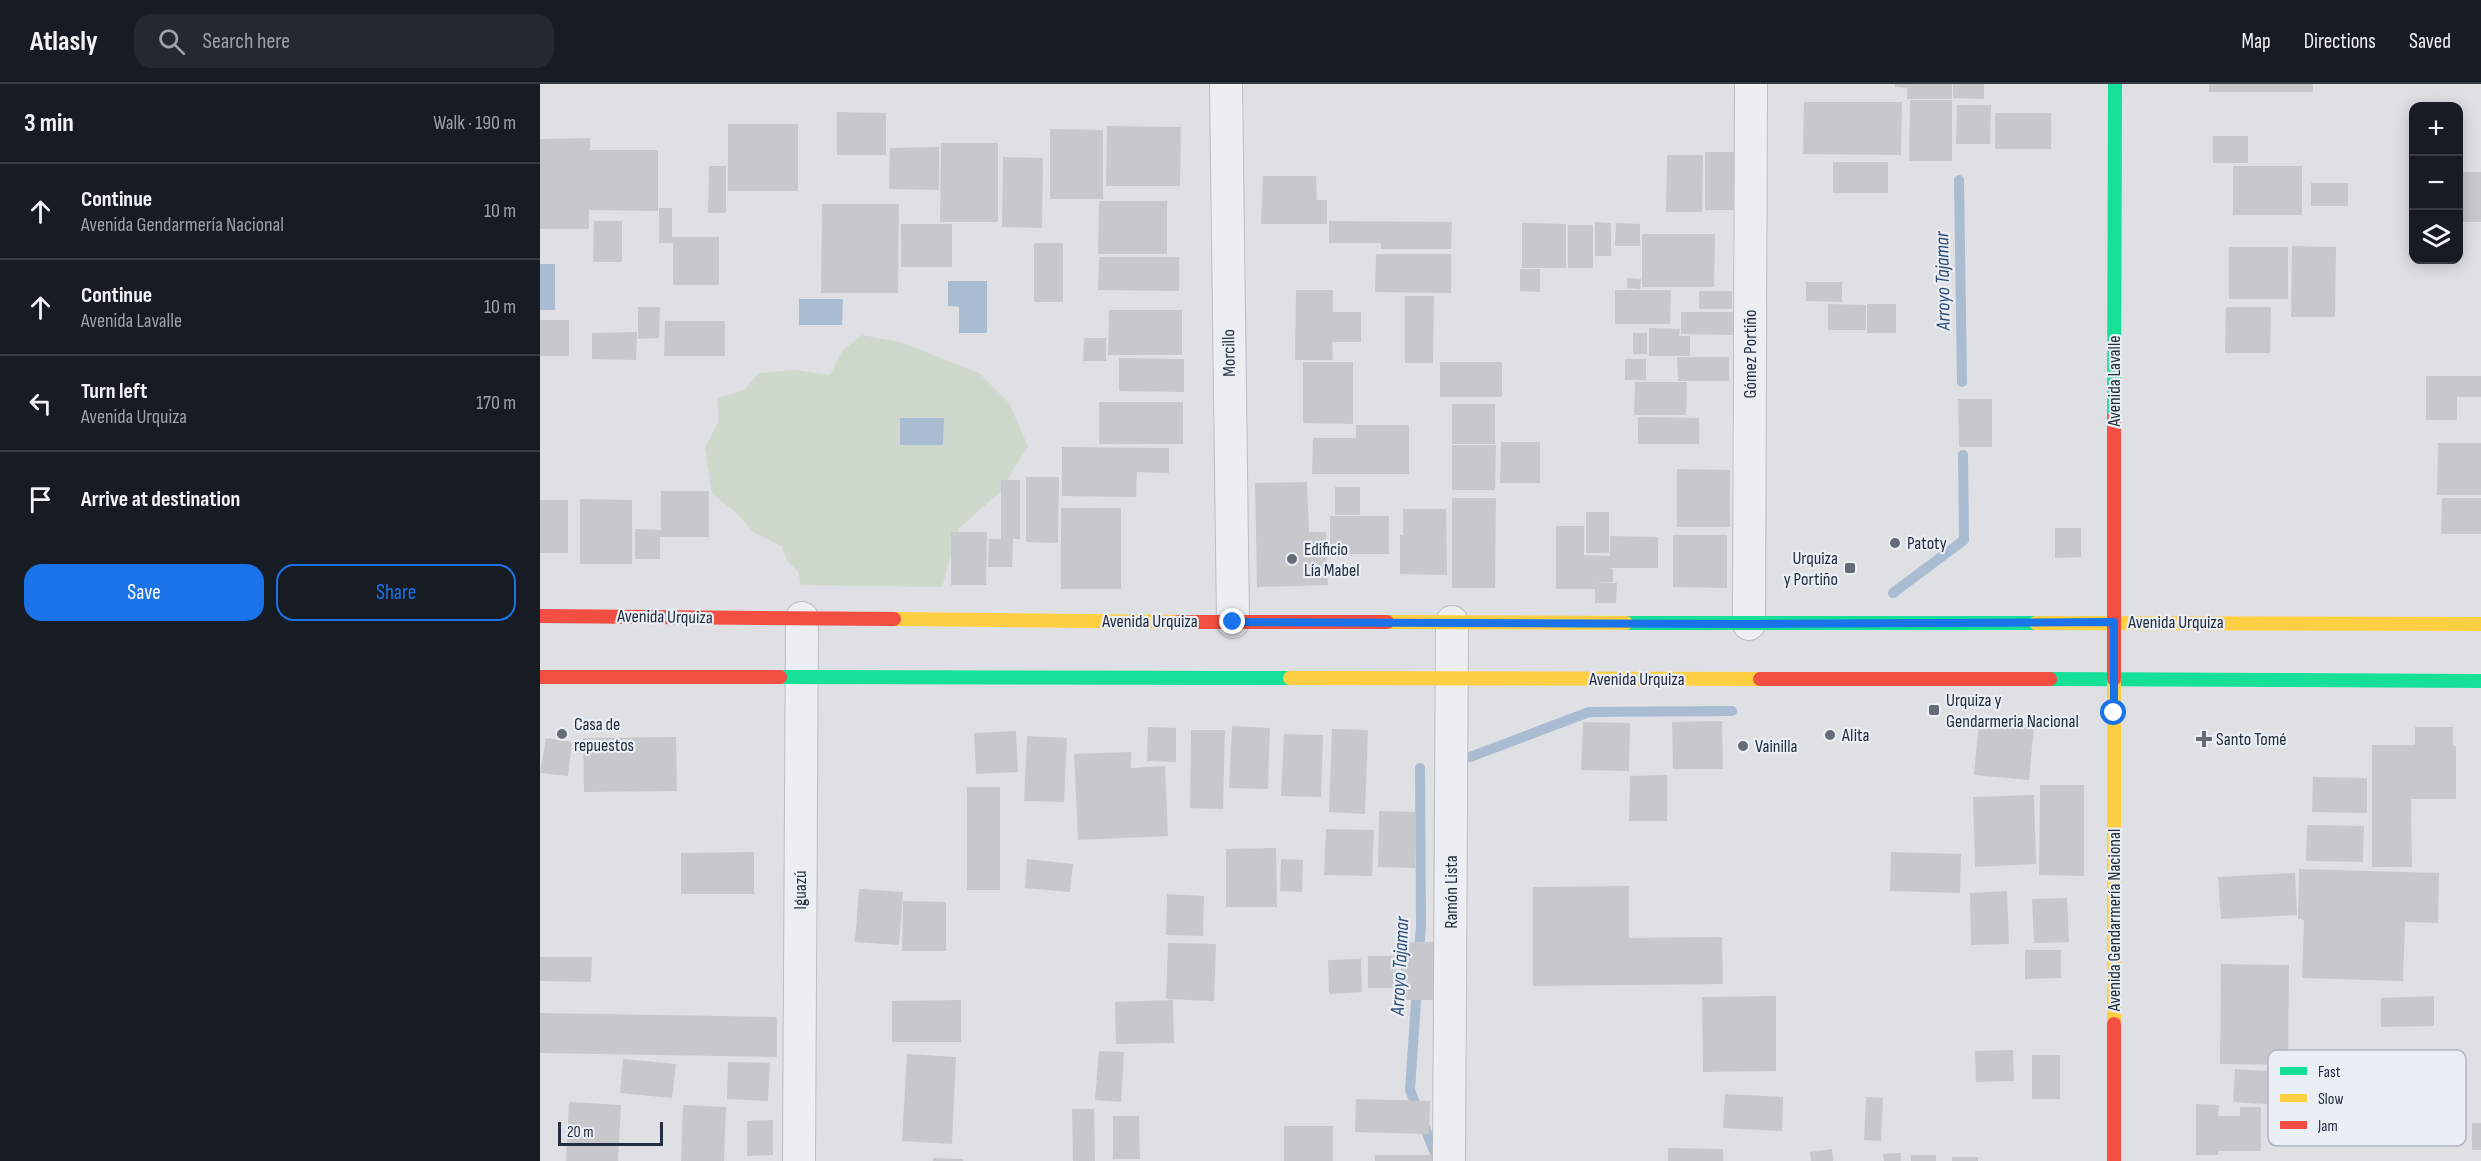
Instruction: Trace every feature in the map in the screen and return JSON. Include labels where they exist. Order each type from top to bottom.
[{"type":"main road","name":"Avenida Lavalle","points":[[2114,679],[2115,84]]},
{"type":"main road","name":"Avenida Urquiza","points":[[540,616],[1233,622],[2481,624]]},
{"type":"main road","name":"Avenida Urquiza","points":[[540,677],[2481,681]]},
{"type":"main road","name":"Avenida Gendarmería Nacional","points":[[2114,679],[2114,1161]]},
{"type":"street","name":"Morcillo","points":[[1226,84],[1233,622]]},
{"type":"street","name":"Gómez Portiño","points":[[1749,624],[1751,84]]},
{"type":"street","name":"Iguazú","points":[[799,1161],[802,618]]},
{"type":"street","name":"Ramón Lista","points":[[1449,1161],[1452,622]]},
{"type":"shaded area","points":[[862,335],[900,342],[979,373],[1009,403],[1028,446],[999,493],[959,528],[942,587],[801,585],[798,571],[788,562],[781,546],[753,532],[736,512],[712,494],[705,448],[719,421],[717,398],[744,390],[759,373],[794,370],[830,375],[842,351]]},
{"type":"water","points":[[540,264],[555,264],[555,310],[540,310]]},
{"type":"water","points":[[948,281],[987,281],[987,333],[959,333],[959,307],[948,306]]},
{"type":"water","points":[[799,299],[843,299],[842,325],[799,325]]},
{"type":"water","points":[[900,418],[944,418],[943,445],[900,445]]},
{"type":"building","points":[[1895,84],[1952,84],[1952,99],[1907,99],[1907,88],[1895,87]]},
{"type":"building","points":[[1953,84],[1984,84],[1984,99],[1953,98]]},
{"type":"building","points":[[2209,84],[2313,84],[2313,92],[2209,92]]},
{"type":"building","points":[[1910,100],[1952,100],[1952,161],[1909,161]]},
{"type":"building","points":[[1804,102],[1902,102],[1901,155],[1803,154]]},
{"type":"building","points":[[1957,105],[1991,105],[1990,144],[1956,144]]},
{"type":"building","points":[[837,112],[886,113],[886,155],[837,155]]},
{"type":"building","points":[[1995,113],[2051,113],[2051,149],[1995,149]]},
{"type":"building","points":[[728,124],[798,124],[798,191],[728,191]]},
{"type":"building","points":[[1107,126],[1181,127],[1180,186],[1106,186]]},
{"type":"building","points":[[1050,129],[1103,130],[1103,199],[1050,199]]},
{"type":"building","points":[[2213,136],[2248,136],[2248,163],[2213,163]]},
{"type":"building","points":[[590,138],[590,150],[658,150],[658,211],[589,210],[589,229],[540,229],[540,139]]},
{"type":"building","points":[[941,143],[998,143],[998,222],[940,222]]},
{"type":"building","points":[[939,147],[939,190],[889,189],[890,148]]},
{"type":"building","points":[[1705,152],[1736,152],[1735,210],[1705,210]]},
{"type":"building","points":[[1667,155],[1703,155],[1702,212],[1666,212]]},
{"type":"building","points":[[1003,157],[1043,158],[1042,228],[1002,227]]},
{"type":"building","points":[[1833,162],[1888,162],[1888,193],[1833,193]]},
{"type":"building","points":[[709,166],[726,166],[726,213],[708,213]]},
{"type":"building","points":[[2233,166],[2302,166],[2302,215],[2233,215]]},
{"type":"building","points":[[2463,172],[2481,172],[2481,222],[2463,222]]},
{"type":"building","points":[[1263,176],[1316,176],[1317,200],[1327,200],[1327,224],[1261,224]]},
{"type":"building","points":[[2311,183],[2348,183],[2348,206],[2311,206]]},
{"type":"building","points":[[1099,201],[1167,201],[1167,254],[1098,254]]},
{"type":"building","points":[[822,204],[899,204],[898,293],[821,293]]},
{"type":"building","points":[[659,208],[672,208],[672,237],[719,237],[719,285],[673,285],[673,243],[659,243]]},
{"type":"building","points":[[594,221],[622,221],[622,262],[593,262]]},
{"type":"building","points":[[1329,221],[1452,222],[1451,249],[1381,249],[1381,243],[1329,243]]},
{"type":"building","points":[[1595,222],[1611,223],[1611,256],[1595,256]]},
{"type":"building","points":[[1522,223],[1566,224],[1566,268],[1522,268]]},
{"type":"building","points":[[1616,223],[1640,224],[1640,246],[1615,246]]},
{"type":"building","points":[[901,224],[952,224],[952,267],[901,267]]},
{"type":"building","points":[[1568,225],[1593,225],[1593,268],[1568,268]]},
{"type":"building","points":[[1642,234],[1715,234],[1714,287],[1642,287]]},
{"type":"building","points":[[1034,243],[1063,243],[1063,302],[1034,302]]},
{"type":"building","points":[[2292,246],[2336,247],[2335,317],[2291,317]]},
{"type":"building","points":[[2229,247],[2288,247],[2288,299],[2229,299]]},
{"type":"building","points":[[1376,254],[1451,254],[1451,293],[1375,292]]},
{"type":"building","points":[[1099,257],[1179,257],[1179,291],[1098,290]]},
{"type":"building","points":[[1520,269],[1540,269],[1540,292],[1520,291]]},
{"type":"building","points":[[1627,278],[1641,279],[1640,289],[1627,288]]},
{"type":"building","points":[[1806,282],[1842,282],[1842,302],[1806,301]]},
{"type":"building","points":[[1296,290],[1333,290],[1333,312],[1361,312],[1361,342],[1332,342],[1333,360],[1295,360]]},
{"type":"building","points":[[1615,290],[1671,290],[1670,324],[1615,324]]},
{"type":"building","points":[[1699,291],[1732,291],[1732,309],[1699,309]]},
{"type":"building","points":[[1405,296],[1434,296],[1433,363],[1405,363]]},
{"type":"building","points":[[1828,304],[1866,305],[1866,330],[1828,330]]},
{"type":"building","points":[[1867,304],[1896,304],[1896,333],[1867,333]]},
{"type":"building","points":[[638,307],[660,307],[659,338],[638,339]]},
{"type":"building","points":[[2226,307],[2271,307],[2270,353],[2225,353]]},
{"type":"building","points":[[1109,310],[1182,310],[1182,355],[1108,355]]},
{"type":"building","points":[[1681,312],[1735,312],[1735,335],[1681,334]]},
{"type":"building","points":[[540,320],[569,320],[569,356],[540,356]]},
{"type":"building","points":[[665,321],[725,321],[725,356],[664,356]]},
{"type":"building","points":[[1649,328],[1680,329],[1679,336],[1690,336],[1690,356],[1649,356]]},
{"type":"building","points":[[637,332],[636,360],[592,359],[592,333]]},
{"type":"building","points":[[1633,333],[1647,333],[1647,354],[1633,354]]},
{"type":"building","points":[[1084,338],[1106,338],[1106,361],[1083,361]]},
{"type":"building","points":[[1677,357],[1729,357],[1729,381],[1678,381]]},
{"type":"building","points":[[1119,358],[1184,359],[1184,392],[1119,391]]},
{"type":"building","points":[[1625,359],[1646,359],[1646,380],[1625,380]]},
{"type":"building","points":[[1303,362],[1353,362],[1353,424],[1303,423]]},
{"type":"building","points":[[1440,362],[1502,362],[1502,397],[1440,397]]},
{"type":"building","points":[[2426,376],[2481,376],[2481,397],[2457,397],[2457,420],[2426,420]]},
{"type":"building","points":[[1635,382],[1687,382],[1686,415],[1634,415]]},
{"type":"building","points":[[1958,399],[1992,399],[1992,447],[1959,447]]},
{"type":"building","points":[[1099,402],[1183,402],[1183,444],[1099,444]]},
{"type":"building","points":[[1452,404],[1495,404],[1495,444],[1452,444]]},
{"type":"building","points":[[1638,417],[1699,418],[1699,444],[1638,444]]},
{"type":"building","points":[[1356,425],[1409,425],[1409,474],[1312,474],[1313,438],[1356,438]]},
{"type":"building","points":[[1501,442],[1540,442],[1540,483],[1500,483]]},
{"type":"building","points":[[2438,443],[2481,443],[2481,495],[2437,495]]},
{"type":"building","points":[[1452,445],[1496,445],[1495,490],[1452,490]]},
{"type":"building","points":[[1062,447],[1169,448],[1169,473],[1137,472],[1136,497],[1062,496]]},
{"type":"building","points":[[1677,469],[1730,470],[1730,527],[1677,527]]},
{"type":"building","points":[[1026,477],[1059,477],[1058,543],[1026,542]]},
{"type":"building","points":[[1001,480],[1020,480],[1020,539],[1013,539],[1012,567],[988,567],[989,539],[1001,539]]},
{"type":"building","name":"Edificio Lía Mabel","points":[[1307,482],[1309,532],[1326,532],[1328,585],[1257,587],[1255,483]]},
{"type":"building","points":[[1335,487],[1360,487],[1360,515],[1335,515]]},
{"type":"building","points":[[661,491],[709,491],[709,537],[660,537],[660,559],[635,559],[635,529],[661,530]]},
{"type":"building","points":[[1452,498],[1496,498],[1495,588],[1452,588]]},
{"type":"building","points":[[2442,498],[2481,498],[2481,534],[2441,534]]},
{"type":"building","points":[[580,499],[632,500],[632,564],[580,564]]},
{"type":"building","points":[[540,500],[568,500],[568,553],[540,553]]},
{"type":"building","points":[[1061,508],[1121,508],[1121,589],[1061,589]]},
{"type":"building","points":[[1403,509],[1446,509],[1447,575],[1400,574],[1400,535],[1415,536],[1403,535]]},
{"type":"building","points":[[1586,512],[1609,512],[1609,553],[1586,553]]},
{"type":"building","points":[[1330,516],[1389,516],[1389,554],[1330,554]]},
{"type":"building","points":[[1556,526],[1584,526],[1584,555],[1610,556],[1610,536],[1658,537],[1658,568],[1609,568],[1613,569],[1613,582],[1594,583],[1617,583],[1616,603],[1595,603],[1595,589],[1556,589]]},
{"type":"building","points":[[2055,528],[2081,528],[2081,557],[2055,558]]},
{"type":"building","points":[[951,532],[987,532],[986,585],[951,585]]},
{"type":"building","points":[[1673,535],[1727,535],[1727,588],[1673,587]]},
{"type":"building","points":[[1722,721],[1723,769],[1673,769],[1672,722]]},
{"type":"building","points":[[1979,721],[2034,725],[2029,780],[1974,775]]},
{"type":"building","points":[[1583,722],[1630,723],[1629,771],[1581,770]]},
{"type":"building","points":[[1232,726],[1270,728],[1268,789],[1229,788]]},
{"type":"building","points":[[1148,727],[1176,728],[1176,762],[1147,761]]},
{"type":"building","points":[[2415,727],[2453,727],[2453,746],[2456,746],[2456,799],[2411,799],[2412,867],[2372,867],[2372,745],[2415,745]]},
{"type":"building","points":[[1332,729],[1368,730],[1365,814],[1329,812]]},
{"type":"building","points":[[1191,730],[1225,730],[1223,809],[1190,808]]},
{"type":"building","points":[[1016,731],[1018,772],[976,774],[974,733]]},
{"type":"building","points":[[1284,734],[1323,735],[1321,797],[1281,796]]},
{"type":"building","points":[[1027,736],[1067,738],[1064,802],[1024,801]]},
{"type":"building","points":[[676,737],[677,791],[584,792],[583,738]]},
{"type":"building","points":[[546,738],[572,742],[568,776],[540,773]]},
{"type":"building","points":[[1131,752],[1131,768],[1165,766],[1168,836],[1078,840],[1074,754]]},
{"type":"building","points":[[1667,775],[1667,821],[1629,821],[1630,776]]},
{"type":"building","points":[[2313,777],[2367,778],[2367,813],[2312,812]]},
{"type":"building","points":[[2040,785],[2084,785],[2084,876],[2039,875]]},
{"type":"building","points":[[967,787],[1000,787],[1000,890],[967,890]]},
{"type":"building","points":[[2034,795],[2036,864],[1975,867],[1973,797]]},
{"type":"building","points":[[1379,811],[1416,812],[1415,868],[1378,867]]},
{"type":"building","points":[[2307,825],[2364,826],[2363,862],[2306,861]]},
{"type":"building","points":[[1326,829],[1374,830],[1372,876],[1324,875]]},
{"type":"building","points":[[1276,848],[1277,907],[1226,907],[1226,849]]},
{"type":"building","points":[[754,852],[754,894],[681,894],[681,853]]},
{"type":"building","points":[[1891,852],[1961,854],[1960,893],[1890,891]]},
{"type":"building","points":[[1027,859],[1073,864],[1070,892],[1025,888]]},
{"type":"building","points":[[1281,859],[1303,860],[1302,892],[1280,891]]},
{"type":"building","points":[[2299,869],[2439,873],[2438,923],[2405,922],[2403,981],[2302,978],[2304,920],[2298,919]]},
{"type":"building","points":[[2295,873],[2297,915],[2221,919],[2218,877]]},
{"type":"building","points":[[1629,886],[1629,938],[1722,937],[1723,984],[1533,986],[1533,887]]},
{"type":"building","points":[[859,889],[903,892],[899,945],[855,942]]},
{"type":"building","points":[[2007,891],[2009,944],[1971,945],[1970,893]]},
{"type":"building","points":[[1167,894],[1204,896],[1203,936],[1166,935]]},
{"type":"building","points":[[2067,898],[2069,942],[2034,943],[2032,899]]},
{"type":"building","points":[[903,901],[946,902],[946,951],[902,951]]},
{"type":"building","points":[[1401,942],[1435,942],[1435,1000],[1401,1000]]},
{"type":"building","points":[[1168,943],[1216,944],[1214,1001],[1166,999]]},
{"type":"building","points":[[2025,950],[2061,950],[2061,978],[2025,979]]},
{"type":"building","points":[[1368,956],[1396,956],[1396,988],[1368,988]]},
{"type":"building","points":[[540,957],[592,957],[591,982],[540,981]]},
{"type":"building","points":[[1361,959],[1362,992],[1329,994],[1328,960]]},
{"type":"building","points":[[2221,964],[2289,965],[2288,1050],[2268,1050],[2268,1065],[2220,1064]]},
{"type":"building","points":[[1776,996],[1776,1071],[1703,1072],[1702,997]]},
{"type":"building","points":[[2434,996],[2434,1026],[2381,1027],[2381,998]]},
{"type":"building","points":[[961,1000],[961,1042],[892,1042],[892,1001]]},
{"type":"building","points":[[1173,1000],[1174,1043],[1116,1044],[1115,1002]]},
{"type":"building","points":[[540,1013],[777,1017],[777,1057],[540,1053]]},
{"type":"building","points":[[2013,1050],[2014,1081],[1976,1082],[1975,1051]]},
{"type":"building","points":[[1099,1051],[1124,1052],[1121,1102],[1095,1100]]},
{"type":"building","points":[[907,1054],[956,1057],[952,1144],[902,1141]]},
{"type":"building","points":[[2032,1055],[2060,1055],[2060,1099],[2032,1099]]},
{"type":"building","points":[[623,1059],[676,1064],[672,1098],[620,1093]]},
{"type":"building","points":[[728,1062],[770,1063],[768,1101],[727,1099]]},
{"type":"building","points":[[2235,1069],[2268,1071],[2268,1104],[2233,1102]]},
{"type":"building","points":[[1725,1094],[1783,1097],[1782,1131],[1723,1128]]},
{"type":"building","points":[[1866,1097],[1883,1098],[1881,1141],[1864,1140]]},
{"type":"building","points":[[1356,1099],[1430,1101],[1429,1134],[1355,1132]]},
{"type":"building","points":[[569,1102],[621,1105],[618,1161],[566,1161]]},
{"type":"building","points":[[2196,1104],[2219,1105],[2218,1116],[2240,1116],[2240,1107],[2261,1107],[2261,1151],[2218,1151],[2218,1155],[2196,1155]]},
{"type":"building","points":[[683,1105],[726,1107],[724,1161],[681,1161]]},
{"type":"building","points":[[1072,1109],[1094,1109],[1095,1161],[1073,1161]]},
{"type":"building","points":[[1113,1116],[1139,1116],[1140,1159],[1113,1159]]},
{"type":"building","points":[[773,1120],[773,1155],[747,1156],[747,1121]]},
{"type":"building","points":[[2472,1123],[2481,1123],[2481,1150],[2472,1150]]},
{"type":"building","points":[[1284,1126],[1333,1126],[1333,1161],[1284,1161]]},
{"type":"building","points":[[1668,1148],[1723,1149],[1723,1161],[1668,1161]]},
{"type":"building","points":[[1832,1149],[1833,1161],[1811,1161],[1810,1152]]},
{"type":"building","points":[[1901,1153],[1901,1161],[1884,1161],[1883,1154]]},
{"type":"building","points":[[1375,1155],[1435,1155],[1436,1161],[1375,1161]]},
{"type":"building","points":[[1911,1155],[1936,1155],[1936,1161],[1911,1161]]},
{"type":"building","points":[[1952,1157],[1978,1157],[1978,1161],[1952,1161]]},
{"type":"building","points":[[933,1158],[963,1159],[963,1161],[933,1161]]},
{"type":"waterway","name":"Arroyo Tajamar","points":[[1959,180],[1962,382]]},
{"type":"waterway","name":"Arroyo Tajamar","points":[[1893,593],[1964,540],[1963,455]]},
{"type":"waterway","name":"Arroyo Tajamar","points":[[1470,757],[1589,712],[1732,711]]},
{"type":"waterway","name":"Arroyo Tajamar","points":[[1419,954],[1421,925],[1420,768]]},
{"type":"waterway","name":"Arroyo Tajamar","points":[[1417,987],[1410,1090],[1438,1161]]},
{"type":"traffic: fast","points":[[2114,418],[2115,84]]},
{"type":"traffic: fast","points":[[1626,623],[2036,623]]},
{"type":"traffic: fast","points":[[780,677],[1290,678]]},
{"type":"traffic: fast","points":[[2050,679],[2481,681]]},
{"type":"traffic: slow","points":[[894,619],[1178,622]]},
{"type":"traffic: slow","points":[[1387,622],[1626,623]]},
{"type":"traffic: slow","points":[[2036,623],[2481,624]]},
{"type":"traffic: slow","points":[[1290,678],[1760,679]]},
{"type":"traffic: slow","points":[[2114,679],[2114,1024]]},
{"type":"traffic: jam","points":[[2114,418],[2114,679]]},
{"type":"traffic: jam","points":[[540,616],[894,619]]},
{"type":"traffic: jam","points":[[1178,622],[1387,622]]},
{"type":"traffic: jam","points":[[540,677],[780,677]]},
{"type":"traffic: jam","points":[[1760,679],[2050,679]]},
{"type":"traffic: jam","points":[[2114,1024],[2114,1161]]},
{"type":"place","name":"Patoty","points":[[1895,543]]},
{"type":"place","name":"Edificio Lía Mabel","points":[[1292,559]]},
{"type":"place","name":"Urquiza y Portiño","points":[[1850,568]]},
{"type":"place","name":"Urquiza y Gendarmeria Nacional","points":[[1934,710]]},
{"type":"place","name":"Casa de repuestos","points":[[562,734]]},
{"type":"place","name":"Alita","points":[[1830,735]]},
{"type":"place","name":"Santo Tomé","points":[[2204,739]]},
{"type":"place","name":"Vainilla","points":[[1743,746]]},
{"type":"route","points":[[1233,622],[1749,624],[2114,622],[2114,713]]}]
